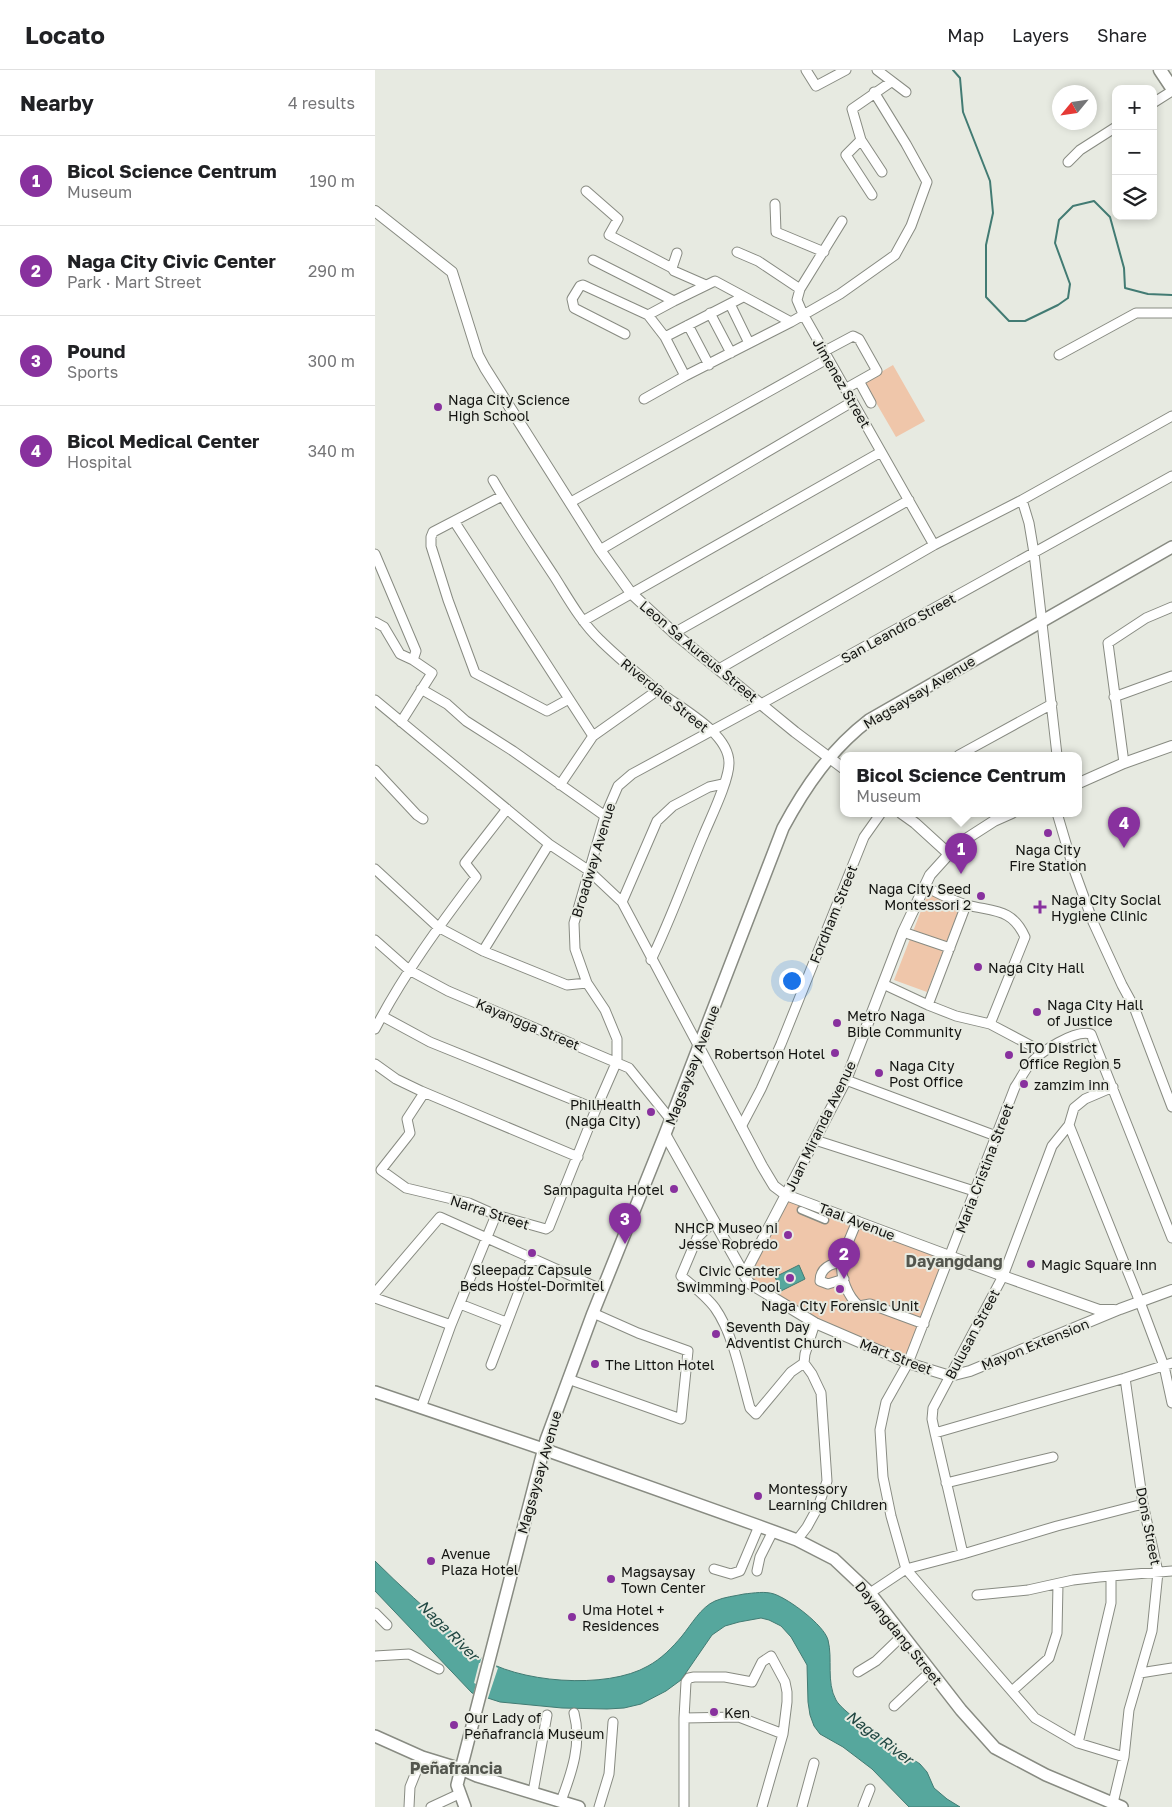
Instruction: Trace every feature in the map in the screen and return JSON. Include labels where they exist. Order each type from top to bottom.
[{"type":"main road","points":[[1160,70],[1172,89]]},
{"type":"main road","name":"Magsaysay Avenue","points":[[459,1794],[457,1785],[543,1449],[593,1313],[671,1120],[783,828],[805,788],[829,757],[846,739],[869,720],[1172,547]]},
{"type":"main road","name":"Dayangdang Street","points":[[375,1392],[543,1449],[773,1531],[797,1540],[834,1560],[870,1594],[961,1710],[995,1748],[1046,1775],[1117,1805]]},
{"type":"main road","points":[[375,1736],[422,1757],[579,1807]]},
{"type":"main road","points":[[459,1794],[465,1807]]},
{"type":"street","points":[[806,70],[816,86],[835,73],[846,70]]},
{"type":"street","points":[[877,70],[907,92]]},
{"type":"street","points":[[882,172],[861,140],[852,109],[891,82]]},
{"type":"street","points":[[1157,100],[1172,89]]},
{"type":"street","points":[[644,399],[791,322],[840,294],[895,255],[911,226],[927,182],[874,92]]},
{"type":"street","points":[[1067,162],[1080,150],[1112,130]]},
{"type":"street","points":[[861,140],[846,155],[872,195]]},
{"type":"street","points":[[586,191],[618,219],[609,235],[677,272],[706,285]]},
{"type":"street","points":[[775,204],[776,232],[823,252]]},
{"type":"street","name":"Leon Sa Aureus Street","points":[[375,211],[452,272],[478,354],[496,387],[600,550],[631,593],[673,633],[840,766]]},
{"type":"street","points":[[737,252],[758,261],[800,289],[842,220]]},
{"type":"street","points":[[672,268],[677,253]]},
{"type":"street","points":[[593,260],[674,301]]},
{"type":"street","points":[[648,315],[715,281],[791,322]]},
{"type":"street","points":[[625,334],[574,308],[572,299],[579,286],[583,284],[648,315],[665,337],[685,376]]},
{"type":"street","name":"Jimenez Street","points":[[800,289],[797,300],[803,314],[934,545]]},
{"type":"street","points":[[665,337],[743,297]]},
{"type":"street","points":[[730,304],[749,343]]},
{"type":"street","points":[[710,313],[731,353]]},
{"type":"street","points":[[1059,355],[1135,313],[1172,313]]},
{"type":"street","points":[[688,325],[709,365]]},
{"type":"street","points":[[571,502],[825,355],[853,336],[859,339],[877,371],[845,389]]},
{"type":"street","points":[[859,381],[871,403]]},
{"type":"street","points":[[600,550],[852,402]]},
{"type":"street","points":[[719,669],[934,545],[1022,500],[1172,416]]},
{"type":"street","points":[[583,621],[881,452]]},
{"type":"street","points":[[1034,553],[1172,476]]},
{"type":"street","name":"Riverdale Street","points":[[493,480],[583,621],[599,640],[657,690],[689,712],[711,731],[720,739],[727,752],[729,764],[723,784],[667,928],[651,960]]},
{"type":"street","points":[[502,496],[433,532],[431,546],[448,600],[475,673],[547,711],[569,699]]},
{"type":"street","points":[[673,633],[909,500]]},
{"type":"street","points":[[1022,500],[1029,523],[1034,553],[1057,752]]},
{"type":"street","points":[[454,521],[593,736]]},
{"type":"street","name":"San Leandro Street","points":[[761,704],[1034,553]]},
{"type":"street","points":[[375,554],[417,651],[413,660]]},
{"type":"street","points":[[1124,763],[1108,643],[1146,618],[1172,607]]},
{"type":"street","points":[[375,622],[384,627],[400,654],[432,673],[401,722]]},
{"type":"street","points":[[1114,697],[1172,676]]},
{"type":"street","points":[[421,689],[447,704],[466,721],[513,751],[605,816]]},
{"type":"street","points":[[560,786],[593,736],[657,690]]},
{"type":"street","name":"Broadway Avenue","points":[[617,1062],[617,1039],[605,1010],[587,983],[575,949],[574,923],[605,816],[618,786],[632,774],[761,704]]},
{"type":"street","points":[[964,752],[1052,704]]},
{"type":"street","points":[[377,706],[401,722],[549,844],[588,870],[622,902],[651,960],[699,1046]]},
{"type":"street","points":[[1082,782],[1124,763],[1172,746]]},
{"type":"street","points":[[375,770],[423,819]]},
{"type":"street","points":[[622,902],[657,821],[673,806],[709,786],[723,784]]},
{"type":"street","points":[[375,1029],[409,970],[438,927],[477,877],[465,863],[507,809]]},
{"type":"street","name":"Fordham Street","points":[[741,1127],[761,1089],[781,1044],[864,837],[878,817]]},
{"type":"street","points":[[906,817],[949,854]]},
{"type":"street","name":"Juan Miranda Avenue","points":[[744,1275],[845,1080],[903,932],[930,875],[966,839],[1003,817]]},
{"type":"street","points":[[1058,817],[1073,867],[1093,922],[1122,986],[1134,1007],[1172,1107]]},
{"type":"street","points":[[483,951],[549,844]]},
{"type":"street","points":[[375,869],[438,927],[483,951],[567,985],[587,983]]},
{"type":"street","points":[[924,886],[966,905],[992,909],[1012,918],[1019,924],[1025,937],[990,1024]]},
{"type":"street","points":[[928,1005],[966,905]]},
{"type":"street","points":[[903,932],[949,948]]},
{"type":"street","name":"Kayangga Street","points":[[375,940],[409,970],[448,991],[629,1068],[671,1120]]},
{"type":"street","points":[[883,984],[956,1016],[990,1024],[1043,1052]]},
{"type":"street","points":[[382,1016],[430,1042],[596,1109]]},
{"type":"street","name":"Maria Cristina Street","points":[[906,1569],[891,1516],[883,1477],[880,1430],[886,1402],[908,1363],[924,1324],[1015,1087],[1030,1064],[1043,1052],[1072,1036],[1085,1032],[1091,1034],[1113,1087]]},
{"type":"street","name":"Taal Avenue","points":[[699,1046],[774,1186],[786,1195],[1099,1310],[1120,1309]]},
{"type":"street","name":"Narra Street","points":[[424,1092],[407,1119],[410,1133],[381,1170],[406,1188],[469,1203],[496,1215],[546,1229],[551,1223],[596,1109],[617,1062]]},
{"type":"street","points":[[375,1064],[396,1079],[424,1092],[578,1157]]},
{"type":"street","points":[[845,1080],[996,1136]]},
{"type":"street","points":[[1113,1087],[1172,1238]]},
{"type":"street","name":"Bulusan Street","points":[[963,1554],[935,1433],[932,1418],[933,1408],[1003,1276],[1052,1146],[1069,1125],[1075,1108],[1085,1099],[1113,1087]]},
{"type":"street","points":[[1069,1125],[1140,1302],[1168,1364],[1172,1403]]},
{"type":"street","name":"Mart Street","points":[[665,1134],[749,1283],[815,1323],[908,1363],[950,1376]]},
{"type":"street","points":[[815,1140],[974,1191]]},
{"type":"street","points":[[801,1210],[825,1220]]},
{"type":"street","points":[[421,1408],[451,1326],[496,1215]]},
{"type":"street","points":[[375,1293],[440,1217],[603,1290]]},
{"type":"street","points":[[857,1221],[842,1263],[846,1287],[859,1306],[870,1304],[924,1324]]},
{"type":"street","points":[[714,1222],[697,1238],[681,1276],[715,1308],[728,1334],[750,1408],[755,1414],[791,1372],[804,1363],[815,1323]]},
{"type":"street","points":[[734,1256],[751,1259]]},
{"type":"street","points":[[491,1365],[532,1257]]},
{"type":"street","points":[[842,1263],[836,1263],[827,1267],[822,1271],[820,1280],[829,1284],[844,1279]]},
{"type":"street","name":"Mayon Extension","points":[[950,1376],[970,1371],[1120,1309],[1172,1290]]},
{"type":"street","points":[[375,1298],[451,1326]]},
{"type":"street","points":[[460,1304],[506,1322]]},
{"type":"street","points":[[568,1379],[681,1419],[688,1351],[638,1333],[593,1313]]},
{"type":"street","points":[[797,1540],[819,1507],[827,1481],[821,1393],[812,1374],[804,1363]]},
{"type":"street","points":[[935,1433],[1168,1364]]},
{"type":"street","name":"Dons Street","points":[[1117,1805],[1129,1710],[1152,1631],[1158,1572],[1143,1504],[1125,1378]]},
{"type":"street","points":[[946,1482],[1053,1457]]},
{"type":"street","points":[[870,1594],[906,1569],[1057,1526],[1143,1504]]},
{"type":"street","points":[[714,1569],[731,1574],[740,1571],[759,1526]]},
{"type":"street","points":[[757,1571],[760,1556],[773,1531]]},
{"type":"street","points":[[906,1569],[1035,1718],[1078,1743],[1124,1757]]},
{"type":"street","points":[[977,1595],[1028,1590],[1073,1580],[1172,1571]]},
{"type":"street","points":[[1078,1743],[1111,1602],[1111,1577]]},
{"type":"street","points":[[1012,1691],[1049,1658],[1057,1633],[1058,1584]]},
{"type":"street","points":[[375,1613],[387,1626]]},
{"type":"street","points":[[858,1672],[876,1662],[903,1635]]},
{"type":"street","points":[[376,1654],[409,1654],[439,1670]]},
{"type":"street","points":[[684,1807],[685,1691],[689,1678],[725,1677],[752,1682],[762,1662],[771,1656],[787,1692],[783,1734],[762,1807]]},
{"type":"street","points":[[1140,1673],[1172,1668]]},
{"type":"street","points":[[894,1706],[931,1671]]},
{"type":"street","points":[[561,1801],[576,1751],[577,1724],[574,1713]]},
{"type":"street","points":[[533,1792],[547,1715]]},
{"type":"street","points":[[684,1718],[739,1717],[783,1734]]},
{"type":"street","points":[[599,1807],[609,1774],[613,1722]]},
{"type":"street","points":[[409,1807],[410,1787],[422,1757]]},
{"type":"street","points":[[802,1807],[813,1763]]},
{"type":"street","points":[[863,1807],[870,1789]]},
{"type":"street","points":[[431,1807],[459,1794]]},
{"type":"shaded area","points":[[893,365],[925,421],[896,437],[864,382]]},
{"type":"shaded area","points":[[928,893],[960,907],[927,992],[894,980]]},
{"type":"shaded area","points":[[786,1195],[950,1256],[908,1363],[815,1323],[749,1283],[751,1259]]},
{"type":"water","name":"Civic Center Swimming Pool","points":[[799,1265],[805,1279],[781,1291],[775,1277]]},
{"type":"water","name":"Naga River","points":[[375,1561],[478,1656],[495,1665],[515,1672],[562,1680],[586,1681],[630,1674],[648,1666],[666,1653],[701,1612],[715,1601],[744,1594],[763,1592],[774,1594],[805,1613],[825,1634],[829,1647],[831,1686],[836,1700],[841,1706],[861,1723],[920,1764],[927,1772],[934,1788],[960,1807],[909,1807],[872,1769],[843,1747],[820,1734],[814,1726],[810,1715],[807,1665],[791,1637],[781,1626],[769,1620],[761,1618],[725,1626],[712,1635],[681,1680],[666,1691],[641,1704],[607,1709],[562,1708],[500,1702],[472,1693],[375,1591]]},
{"type":"pier","points":[[482,1656],[497,1663],[496,1667],[498,1668],[487,1701],[473,1696],[476,1684],[474,1683]]},
{"type":"waterway","points":[[953,70],[960,78],[963,112],[990,181],[993,213],[986,245],[986,297],[1009,321],[1025,321],[1068,298],[1070,284],[1055,243],[1059,220],[1073,206],[1094,201],[1110,217],[1124,268],[1125,288],[1148,294],[1172,295]]},
{"type":"place","name":"Naga City Science High School","points":[[438,407]]},
{"type":"place","name":"Naga City Fire Station","points":[[1048,833]]},
{"type":"place","name":"Bicol Medical Center","points":[[1124,848]]},
{"type":"place","name":"Bicol Science Centrum","points":[[961,874]]},
{"type":"place","name":"Naga City Seed Montessori 2","points":[[981,896]]},
{"type":"place","name":"Naga City Social Hygiene Clinic","points":[[1040,907]]},
{"type":"place","name":"Naga City Hall","points":[[978,967]]},
{"type":"place","name":"Naga City Hall of Justice","points":[[1037,1012]]},
{"type":"place","name":"Metro Naga Bible Community","points":[[837,1023]]},
{"type":"place","name":"Robertson Hotel","points":[[835,1053]]},
{"type":"place","name":"LTO District Office Region 5","points":[[1009,1055]]},
{"type":"place","name":"Naga City Post Office","points":[[879,1073]]},
{"type":"place","name":"zamzim inn","points":[[1024,1084]]},
{"type":"place","name":"PhilHealth (Naga City)","points":[[651,1112]]},
{"type":"place","name":"Sampaguita Hotel","points":[[674,1189]]},
{"type":"place","name":"NHCP Museo ni Jesse Robredo","points":[[788,1235]]},
{"type":"place","name":"Pound","points":[[625,1244]]},
{"type":"place","name":"Sleepadz Capsule Beds Hostel-Dormitel","points":[[532,1253]]},
{"type":"place","name":"Magic Square Inn","points":[[1031,1264]]},
{"type":"place","name":"Civic Center Swimming Pool","points":[[790,1278]]},
{"type":"place","name":"Naga City Civic Center","points":[[844,1279]]},
{"type":"place","name":"Naga City Forensic Unit","points":[[840,1289]]},
{"type":"place","name":"Seventh Day Adventist Church","points":[[716,1334]]},
{"type":"place","name":"The Litton Hotel","points":[[595,1364]]},
{"type":"place","name":"Montessory Learning Children","points":[[758,1496]]},
{"type":"place","name":"Avenue Plaza Hotel","points":[[431,1561]]},
{"type":"place","name":"Magsaysay Town Center","points":[[611,1579]]},
{"type":"place","name":"Uma Hotel + Residences","points":[[572,1617]]},
{"type":"place","name":"Ken","points":[[714,1712]]},
{"type":"place","name":"Our Lady of Peñafrancia Museum","points":[[454,1725]]},
{"type":"district","name":"Dayangdang","points":[[954,1261]]},
{"type":"district","name":"Peñafrancia","points":[[456,1768]]}]
